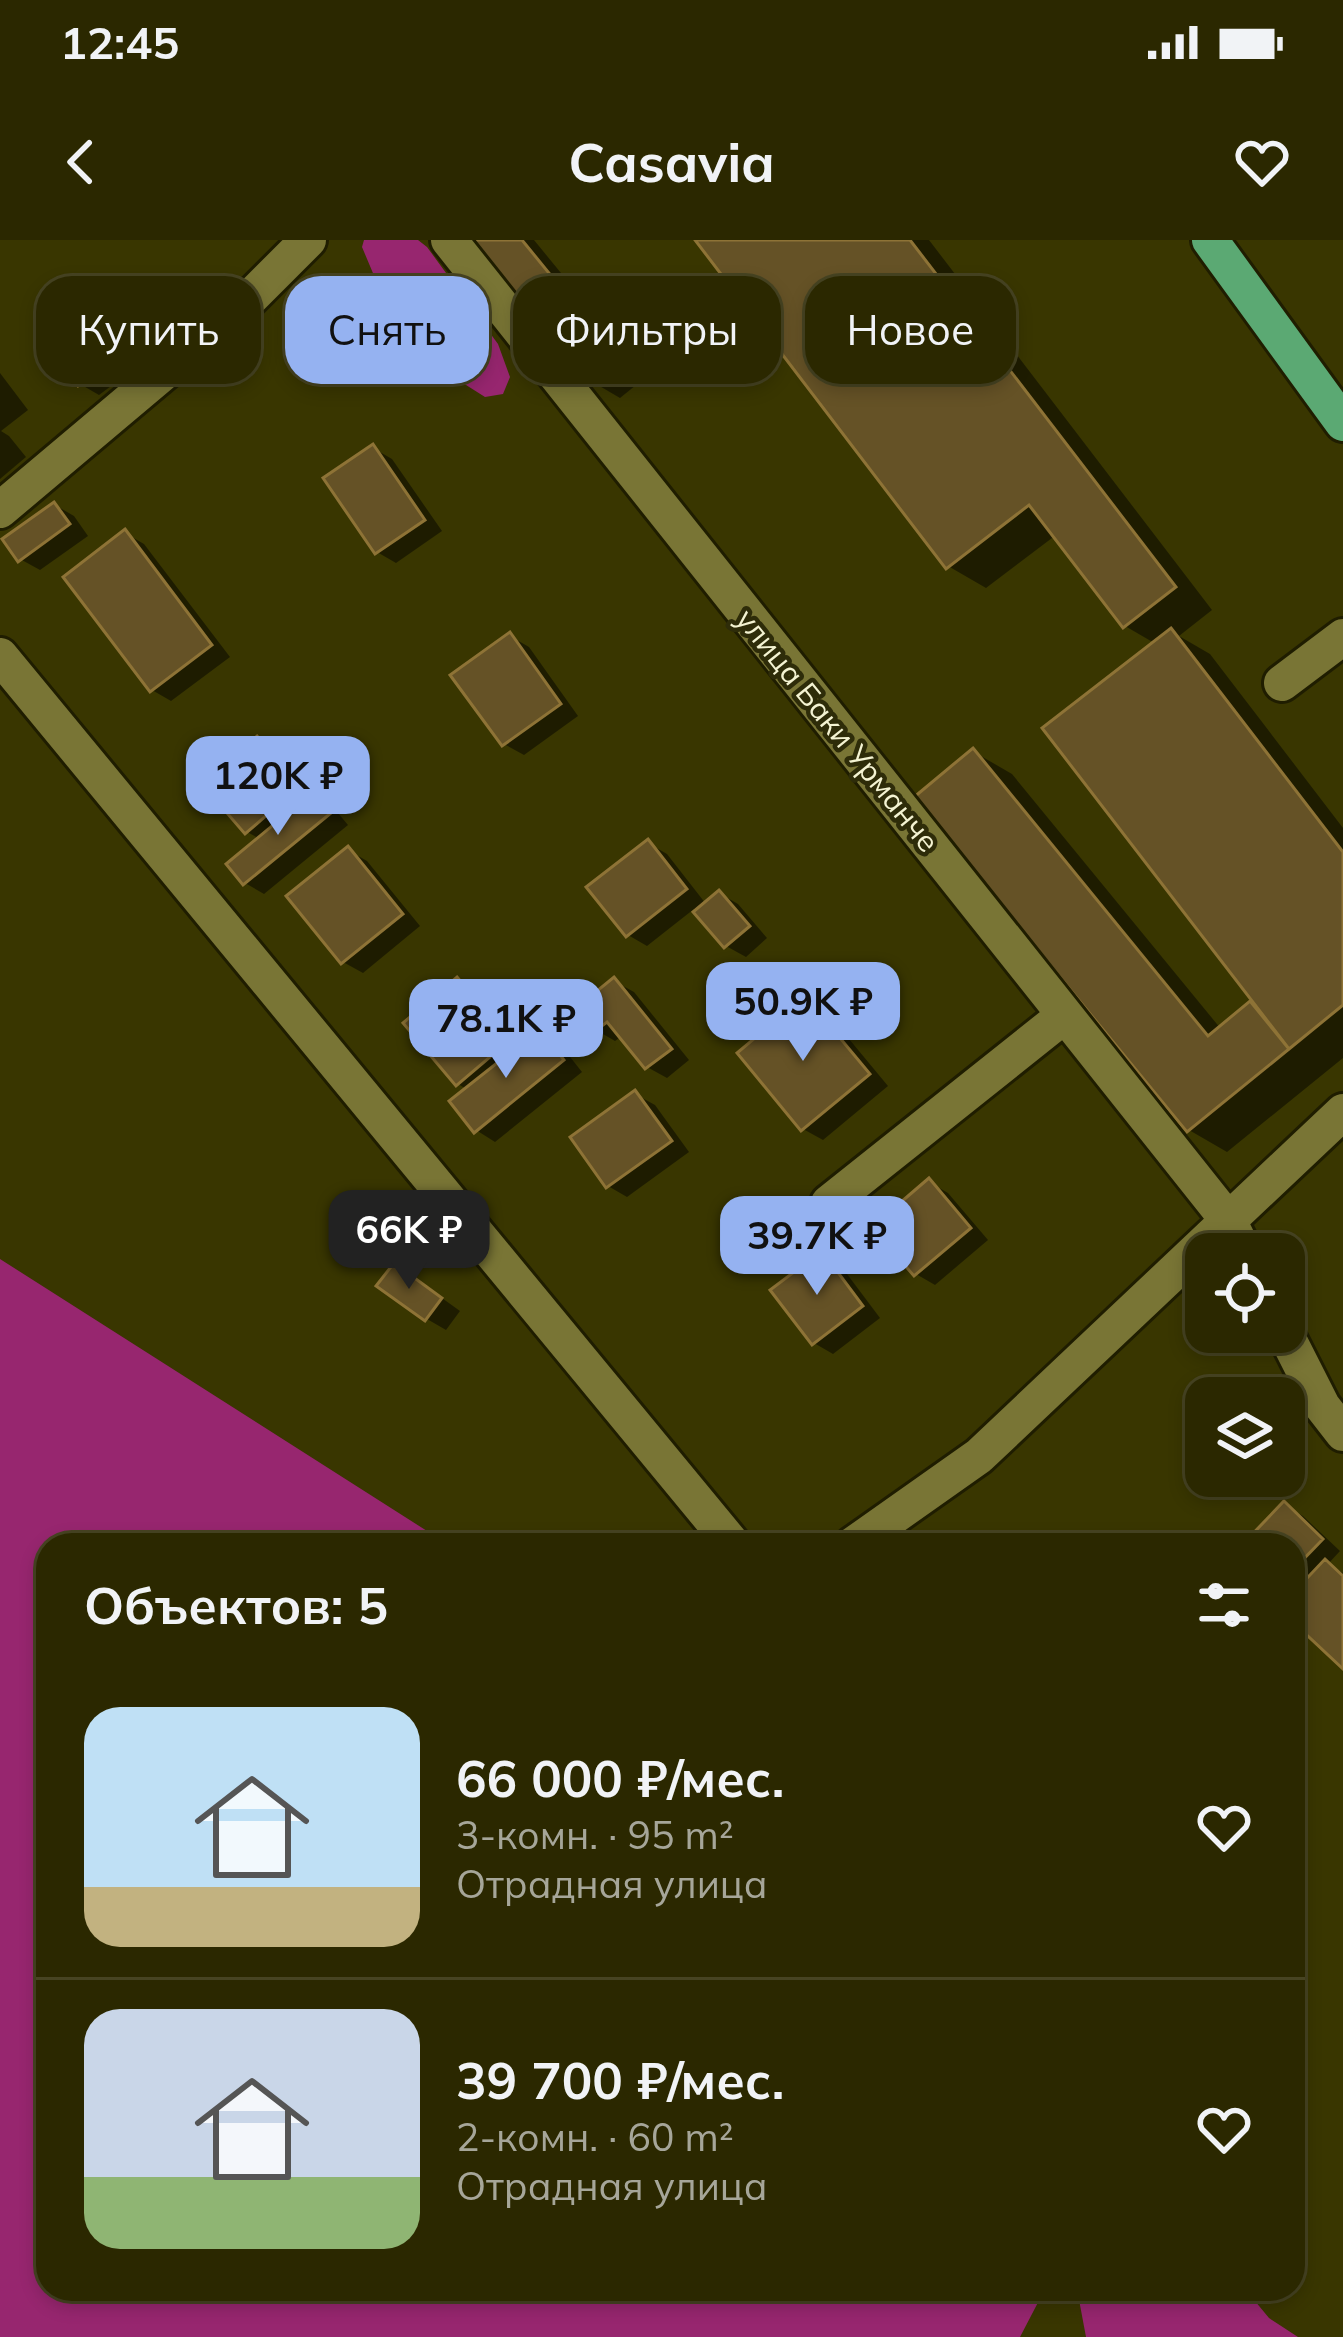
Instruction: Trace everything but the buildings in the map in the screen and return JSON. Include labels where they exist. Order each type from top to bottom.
[{"type":"main road","points":[[1210,240],[1343,423]]},
{"type":"street","points":[[0,511],[241,307],[308,240]]},
{"type":"street","name":"улица Баки Урманче","points":[[449,240],[1234,1233]]},
{"type":"street","points":[[1282,683],[1343,637]]},
{"type":"street","points":[[0,656],[723,1533]]},
{"type":"street","points":[[829,1203],[1065,1015]]},
{"type":"street","points":[[870,1533],[979,1456],[1343,1112]]},
{"type":"street","points":[[1295,1353],[1322,1406],[1343,1433]]},
{"type":"shaded area","points":[[364,240],[418,240],[448,276],[374,276],[362,247]]},
{"type":"shaded area","points":[[489,332],[510,377],[503,394],[485,397],[464,384],[489,384]]},
{"type":"shaded area","points":[[0,1259],[430,1533],[36,1533],[36,2301],[1039,2301],[1020,2337],[0,2337]]},
{"type":"shaded area","points":[[1079,2301],[1255,2301],[1269,2318],[1298,2337],[1086,2337]]}]
